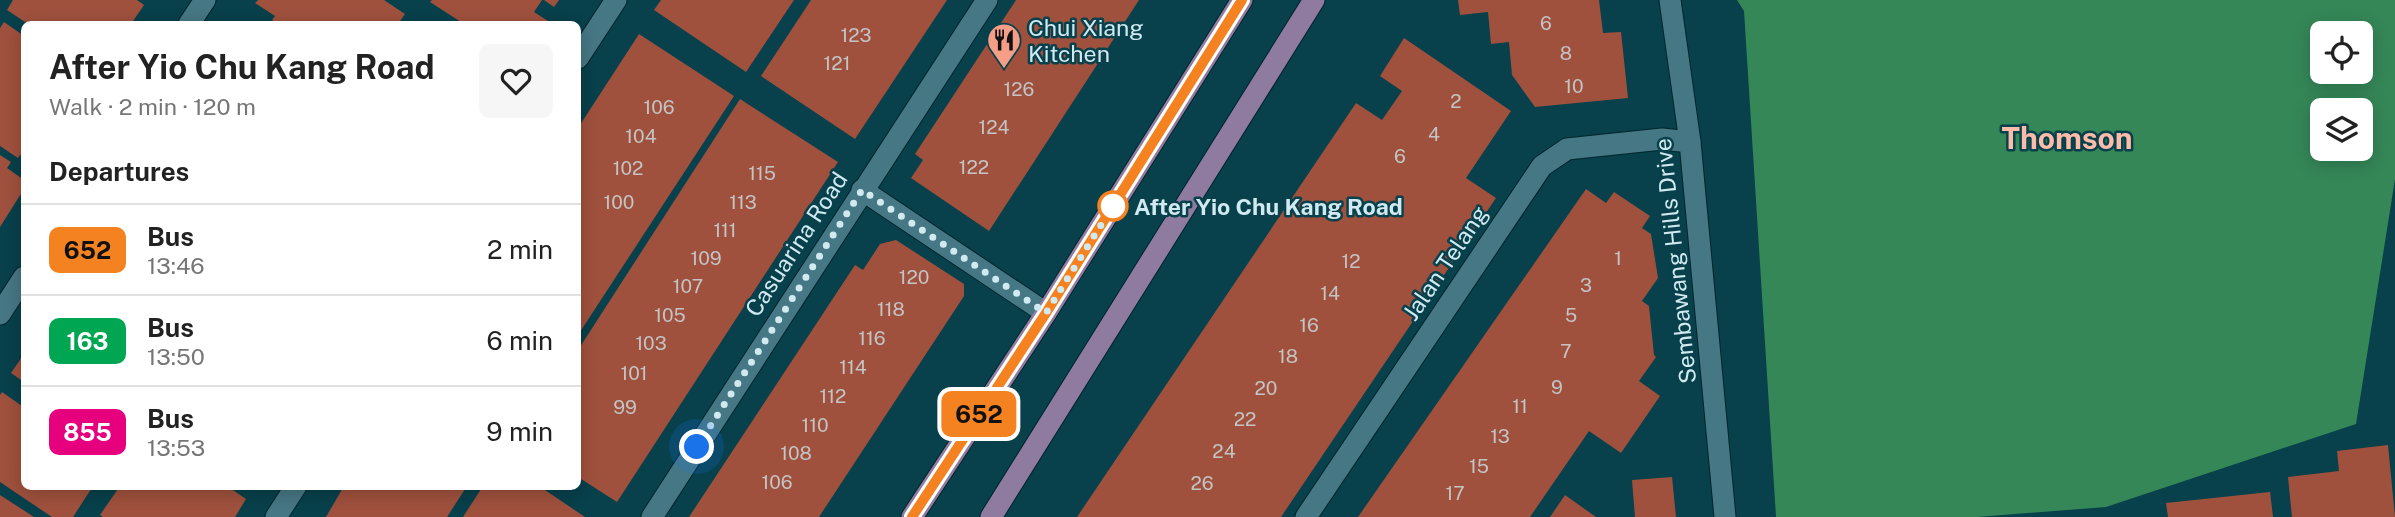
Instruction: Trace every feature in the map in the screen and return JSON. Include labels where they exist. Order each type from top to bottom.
[{"type":"main road","points":[[912,517],[1046,313],[1242,0]]},
{"type":"main road","points":[[991,517],[1314,0]]},
{"type":"street","points":[[191,21],[205,0]]},
{"type":"street","points":[[581,53],[616,0]]},
{"type":"street","name":"Casuarina Road","points":[[652,517],[987,0]]},
{"type":"street","name":"Sembawang Hills Drive","points":[[1670,0],[1690,142],[1725,517]]},
{"type":"street","name":"Jalan Telang","points":[[1306,517],[1542,166],[1567,149],[1662,139],[1690,142]]},
{"type":"street","points":[[862,190],[1046,313]]},
{"type":"street","points":[[0,314],[21,281]]},
{"type":"street","points":[[276,517],[293,490]]},
{"type":"green space","points":[[1737,0],[2395,0],[2395,179],[2356,424],[2106,507],[1977,517],[1776,517],[1744,11]]},
{"type":"building","points":[[13,0],[137,0],[144,5],[133,21],[24,21],[7,10]]},
{"type":"building","points":[[258,0],[384,0],[405,14],[400,21],[274,21],[275,16],[255,3]]},
{"type":"building","points":[[542,0],[534,12],[548,21],[459,21],[430,2]]},
{"type":"building","points":[[544,0],[559,0],[554,7]]},
{"type":"building","points":[[661,0],[794,0],[746,72],[654,10]]},
{"type":"building","points":[[811,0],[947,0],[855,139],[761,76]]},
{"type":"building","points":[[1016,0],[1139,0],[989,231],[911,178],[923,160],[915,154]]},
{"type":"building","points":[[1458,0],[1599,0],[1603,33],[1621,32],[1628,98],[1535,107],[1512,75],[1509,42],[1491,44],[1488,12],[1460,15]]},
{"type":"building","points":[[4,22],[21,34],[21,154],[18,158],[0,146],[0,28]]},
{"type":"building","points":[[639,34],[734,96],[581,330],[581,123]]},
{"type":"building","points":[[1404,38],[1511,111],[1466,178],[1496,198],[1281,517],[1077,517],[1356,103],[1382,120],[1402,91],[1380,76]]},
{"type":"building","points":[[740,99],[838,162],[617,502],[581,479],[581,345]]},
{"type":"building","points":[[0,155],[11,162],[7,168],[21,178],[21,194],[0,227]]},
{"type":"building","points":[[1586,189],[1606,203],[1614,192],[1650,216],[1642,228],[1651,234],[1658,278],[1642,301],[1649,306],[1656,357],[1639,381],[1660,396],[1621,453],[1589,431],[1530,517],[1358,517]]},
{"type":"building","points":[[896,240],[964,284],[964,296],[819,517],[689,517],[855,265],[863,270],[880,244]]},
{"type":"building","points":[[21,358],[21,380],[11,373]]},
{"type":"building","points":[[2,392],[21,405],[21,490],[90,490],[73,517],[52,517],[0,482]]},
{"type":"building","points":[[2388,445],[2395,517],[2292,517],[2288,477],[2339,471],[2337,451]]},
{"type":"building","points":[[1672,477],[1676,517],[1635,517],[1632,480]]},
{"type":"building","points":[[117,490],[233,490],[246,499],[235,517],[100,515]]},
{"type":"building","points":[[342,490],[464,490],[447,517],[326,517]]},
{"type":"building","points":[[480,490],[545,490],[585,517],[463,517]]},
{"type":"building","points":[[2270,492],[2273,517],[2168,517],[2166,503]]},
{"type":"building","points":[[0,495],[34,517],[0,517]]},
{"type":"building","points":[[1565,495],[1596,517],[1550,517]]},
{"type":"bus line","name":"652","points":[[912,517],[1046,313],[1242,0]]},
{"type":"place","name":"Chui Xiang Kitchen","points":[[1004,70]]},
{"type":"place","name":"After Yio Chu Kang Road","points":[[1113,206]]},
{"type":"district","name":"Thomson","points":[[2067,138]]},
{"type":"route","points":[[697,447],[862,190],[1046,313],[1116,201],[1113,206]]}]
